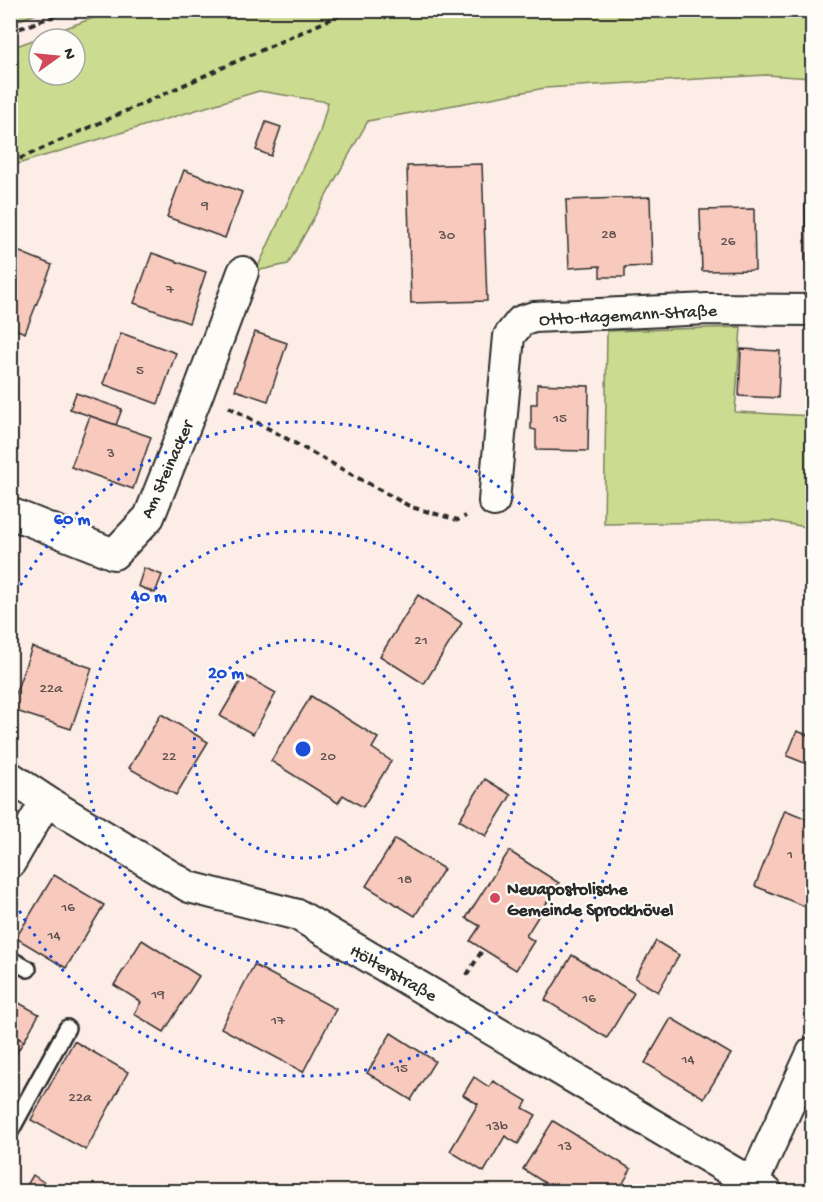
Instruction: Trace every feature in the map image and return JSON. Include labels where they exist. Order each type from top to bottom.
[{"type":"street","name":"Am Steinacker","points":[[10,513],[114,554],[149,517],[243,272]]},
{"type":"street","name":"Otto-Hagemann-Straße","points":[[494,501],[509,336],[521,321],[534,317],[708,309],[813,310]]},
{"type":"street","name":"Hölterstraße","points":[[10,777],[189,887],[298,915],[760,1187]]},
{"type":"street","points":[[10,863],[46,801]]},
{"type":"street","points":[[760,1187],[813,1053]]},
{"type":"lane","points":[[10,959],[28,969]]},
{"type":"lane","points":[[10,1132],[67,1029]]},
{"type":"path","points":[[10,33],[70,10]]},
{"type":"path","points":[[10,163],[351,10]]},
{"type":"path","points":[[197,396],[220,402],[411,507],[458,520],[494,501]]},
{"type":"path","points":[[468,974],[483,949]]},
{"type":"green space","points":[[11,10],[44,10],[44,11],[11,23]]},
{"type":"green space","points":[[112,11],[812,11],[812,78],[766,75],[545,88],[368,121],[288,264],[256,271],[320,132],[328,102],[259,91],[11,166],[11,48],[27,42],[27,87],[87,87],[87,27],[68,27]]},
{"type":"green space","points":[[741,327],[735,412],[812,416],[812,528],[772,521],[604,524],[607,331]]},
{"type":"building","points":[[266,122],[281,127],[271,156],[256,150]]},
{"type":"building","points":[[482,164],[487,301],[411,303],[407,166]]},
{"type":"building","points":[[184,170],[242,192],[225,238],[167,217]]},
{"type":"building","points":[[650,197],[652,266],[625,267],[625,277],[600,277],[600,266],[569,268],[566,200]]},
{"type":"building","points":[[805,203],[812,203],[812,263],[806,263]]},
{"type":"building","points":[[754,209],[755,270],[702,271],[700,210]]},
{"type":"building","points":[[10,248],[52,265],[25,333],[10,327]]},
{"type":"building","points":[[152,253],[206,272],[189,323],[134,303]]},
{"type":"building","points":[[255,332],[287,343],[268,401],[235,390]]},
{"type":"building","points":[[121,333],[176,353],[158,404],[103,384]]},
{"type":"building","points":[[741,349],[780,351],[778,398],[739,396]]},
{"type":"building","points":[[537,384],[589,386],[588,451],[536,450],[536,430],[531,429],[531,404],[537,404]]},
{"type":"building","points":[[76,393],[122,409],[116,425],[70,409]]},
{"type":"building","points":[[90,416],[151,437],[133,489],[71,467]]},
{"type":"building","points":[[144,568],[162,575],[155,593],[138,586]]},
{"type":"building","points":[[418,595],[462,623],[424,684],[380,656]]},
{"type":"building","points":[[32,647],[92,668],[71,729],[10,709]]},
{"type":"building","points":[[244,675],[276,693],[253,734],[220,716]]},
{"type":"building","points":[[311,696],[378,738],[372,748],[391,761],[363,807],[343,795],[338,803],[271,761]]},
{"type":"building","points":[[161,714],[208,742],[176,795],[129,768]]},
{"type":"building","points":[[812,730],[812,766],[787,756],[797,731],[810,736]]},
{"type":"building","points":[[485,779],[511,795],[486,836],[459,820]]},
{"type":"building","points":[[785,810],[812,821],[812,897],[808,908],[755,886]]},
{"type":"building","points":[[395,839],[444,869],[415,916],[366,886]]},
{"type":"building","points":[[509,851],[559,883],[526,936],[534,941],[516,970],[470,941],[480,926],[466,918]]},
{"type":"building","points":[[54,875],[104,905],[66,968],[16,938]]},
{"type":"building","points":[[142,940],[199,976],[164,1032],[134,1014],[141,1002],[114,985]]},
{"type":"building","points":[[656,941],[679,955],[658,992],[635,978]]},
{"type":"building","points":[[572,955],[634,993],[607,1038],[545,1000]]},
{"type":"building","points":[[254,965],[336,1009],[303,1072],[221,1028]]},
{"type":"building","points":[[10,998],[39,1014],[24,1041],[10,1034]]},
{"type":"building","points":[[671,1018],[731,1054],[704,1098],[645,1063]]},
{"type":"building","points":[[391,1033],[435,1061],[411,1100],[367,1073]]},
{"type":"building","points":[[10,1034],[24,1041],[10,1063]]},
{"type":"building","points":[[74,1041],[128,1072],[86,1150],[31,1120]]},
{"type":"building","points":[[474,1077],[489,1087],[493,1081],[527,1101],[523,1108],[536,1115],[518,1144],[505,1136],[484,1172],[450,1151],[478,1104],[463,1095]]},
{"type":"building","points":[[553,1121],[631,1169],[618,1192],[559,1192],[523,1169]]},
{"type":"building","points":[[33,1175],[58,1192],[23,1192]]},
{"type":"place","name":"Neuapostolische Gemeinde Sprockhövel","points":[[495,898]]}]
